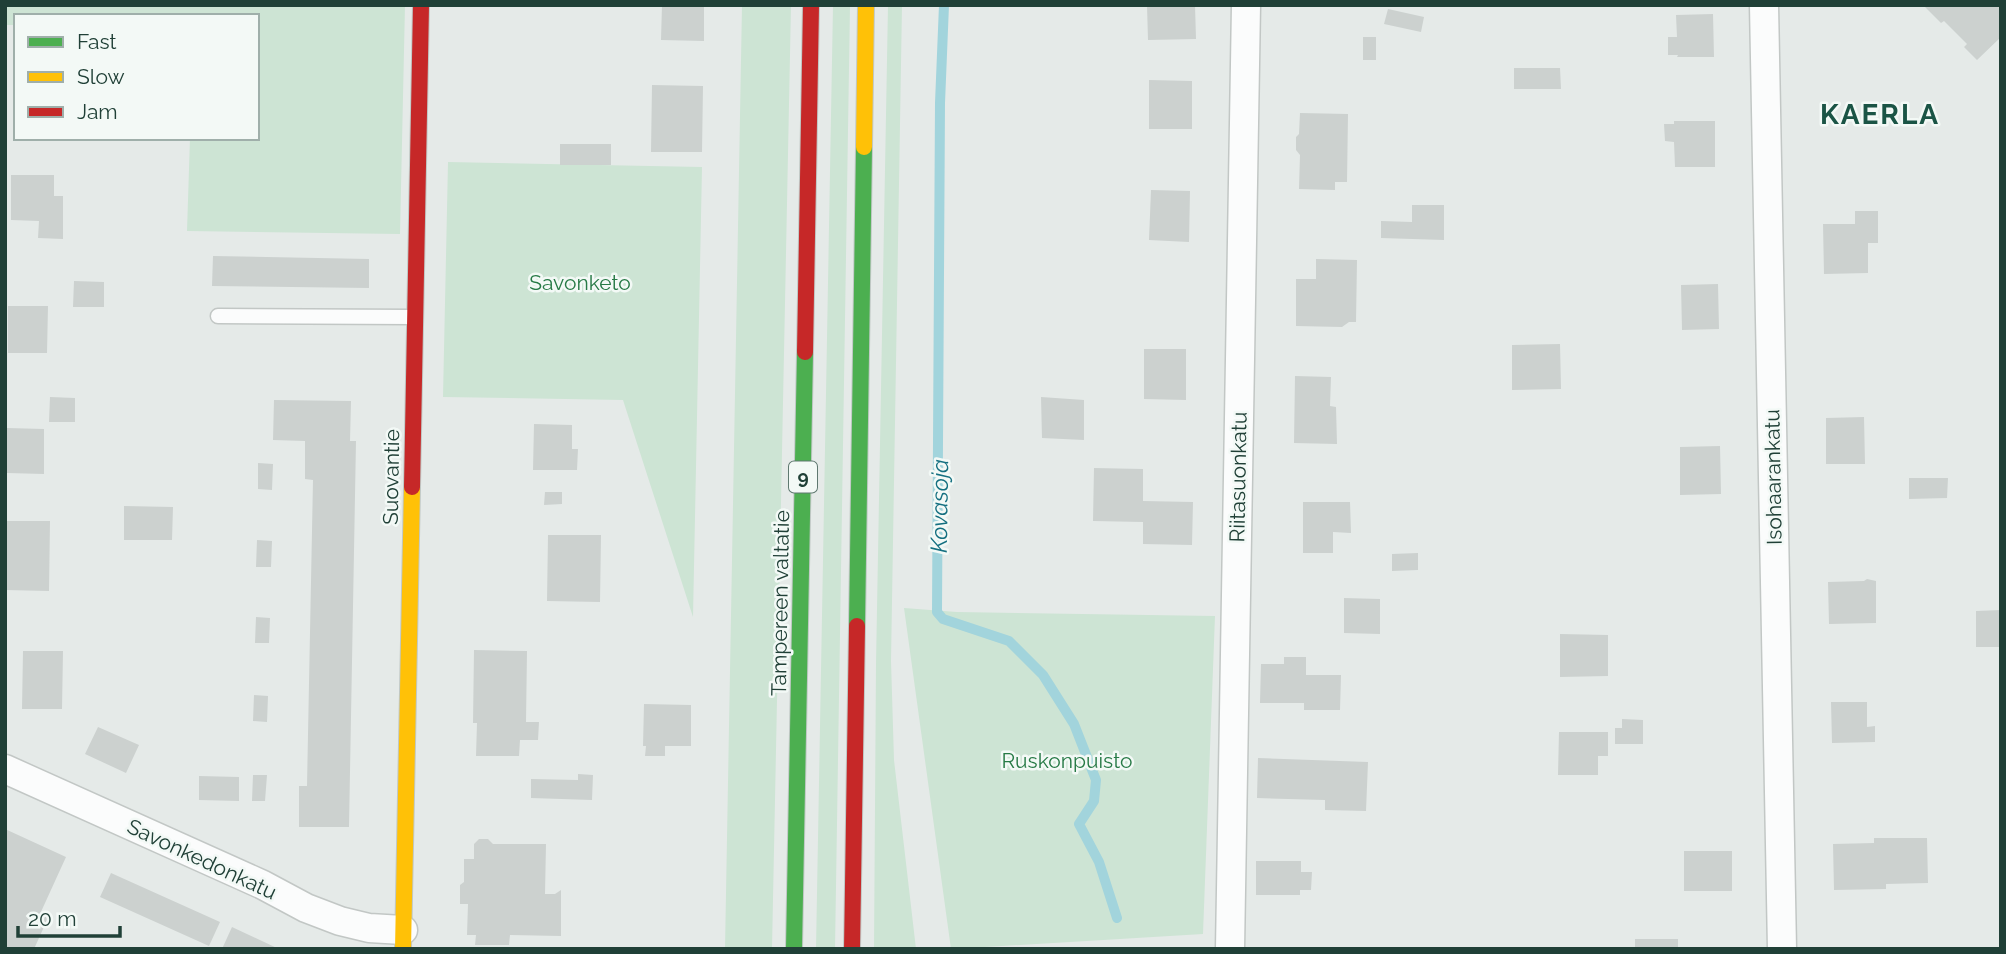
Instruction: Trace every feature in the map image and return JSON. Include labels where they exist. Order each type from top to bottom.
[{"type":"main road","name":"Suovantie","points":[[403,939],[421,5]]},
{"type":"main road","name":"Tampereen valtatie","points":[[794,949],[811,5]]},
{"type":"main road","points":[[852,949],[866,5]]},
{"type":"street","name":"Riitasuonkatu","points":[[1230,949],[1246,5]]},
{"type":"street","name":"Isohaarankatu","points":[[1764,5],[1782,949]]},
{"type":"street","name":"Savonkedonkatu","points":[[5,769],[306,908],[403,939]]},
{"type":"lane","points":[[218,316],[415,317]]},
{"type":"green space","points":[[5,5],[405,5],[400,234],[187,231],[190,140],[259,140],[259,14],[14,14],[14,25],[5,25]]},
{"type":"green space","points":[[742,5],[791,5],[772,949],[725,949]]},
{"type":"green space","points":[[833,5],[850,5],[835,949],[816,949]]},
{"type":"green space","points":[[888,5],[902,5],[891,661],[894,760],[916,949],[874,949],[876,664]]},
{"type":"green space","name":"Savonketo","points":[[448,162],[702,167],[693,617],[623,400],[443,397]]},
{"type":"green space","name":"Ruskonpuisto","points":[[904,608],[957,612],[1215,616],[1203,934],[951,949]]},
{"type":"building","points":[[662,5],[704,5],[704,41],[661,40]]},
{"type":"building","points":[[1147,5],[1195,5],[1196,39],[1148,40]]},
{"type":"building","points":[[1923,5],[1999,5],[2001,37],[1977,60],[1964,47],[1967,44]]},
{"type":"building","points":[[1388,9],[1424,17],[1421,32],[1384,24]]},
{"type":"building","points":[[1713,14],[1714,57],[1668,55],[1668,37],[1677,37],[1676,15]]},
{"type":"building","points":[[1363,37],[1376,37],[1376,60],[1363,60]]},
{"type":"building","points":[[1514,68],[1560,68],[1561,89],[1514,89]]},
{"type":"building","points":[[1149,80],[1192,81],[1192,129],[1149,129]]},
{"type":"building","points":[[652,85],[703,86],[702,152],[651,152]]},
{"type":"building","points":[[1300,113],[1348,114],[1347,182],[1335,182],[1335,190],[1299,189],[1300,155],[1296,150],[1296,137],[1299,134]]},
{"type":"building","points":[[1674,121],[1715,121],[1715,167],[1675,167],[1674,142],[1665,141],[1664,124],[1674,124]]},
{"type":"building","points":[[560,144],[611,144],[611,165],[560,165]]},
{"type":"building","points":[[11,175],[54,175],[54,196],[63,196],[63,239],[38,238],[39,221],[11,220]]},
{"type":"building","points":[[1151,190],[1190,191],[1189,242],[1149,240]]},
{"type":"building","points":[[1412,205],[1444,205],[1444,240],[1381,238],[1381,221],[1412,222]]},
{"type":"building","points":[[1855,211],[1878,211],[1878,243],[1868,243],[1868,273],[1824,274],[1823,224],[1855,224]]},
{"type":"building","points":[[213,256],[369,259],[369,288],[212,286]]},
{"type":"building","points":[[1316,259],[1357,260],[1356,322],[1349,322],[1342,327],[1296,326],[1296,279],[1316,279]]},
{"type":"building","points":[[74,281],[104,282],[104,307],[73,307]]},
{"type":"building","points":[[1718,284],[1719,329],[1682,330],[1681,285]]},
{"type":"building","points":[[8,306],[48,306],[47,353],[8,353]]},
{"type":"building","points":[[1560,344],[1561,389],[1512,390],[1512,345]]},
{"type":"building","points":[[1144,349],[1186,349],[1186,400],[1144,399]]},
{"type":"building","points":[[1295,376],[1331,377],[1330,406],[1336,407],[1337,444],[1294,443]]},
{"type":"building","points":[[50,397],[75,398],[75,422],[49,422]]},
{"type":"building","points":[[1041,397],[1084,400],[1084,440],[1042,438]]},
{"type":"building","points":[[274,400],[351,401],[350,441],[356,441],[349,827],[299,827],[299,786],[307,786],[313,480],[305,479],[305,441],[273,440]]},
{"type":"building","points":[[1864,417],[1865,464],[1826,464],[1826,418]]},
{"type":"building","points":[[534,424],[572,425],[572,449],[578,449],[577,470],[533,470]]},
{"type":"building","points":[[7,428],[44,429],[44,474],[7,473]]},
{"type":"building","points":[[1720,446],[1721,494],[1680,495],[1680,447]]},
{"type":"building","points":[[258,463],[273,464],[272,490],[258,489]]},
{"type":"building","points":[[1094,468],[1143,469],[1143,501],[1193,502],[1192,545],[1143,544],[1143,522],[1093,521]]},
{"type":"building","points":[[1909,478],[1948,478],[1947,498],[1909,499]]},
{"type":"building","points":[[545,492],[562,492],[562,504],[544,505]]},
{"type":"building","points":[[1303,502],[1350,502],[1351,533],[1333,532],[1333,553],[1303,553]]},
{"type":"building","points":[[124,506],[173,507],[172,540],[124,540]]},
{"type":"building","points":[[5,521],[50,521],[49,591],[5,590]]},
{"type":"building","points":[[548,535],[601,535],[600,602],[547,601]]},
{"type":"building","points":[[257,540],[272,541],[271,567],[256,567]]},
{"type":"building","points":[[1418,553],[1418,570],[1392,571],[1392,554]]},
{"type":"building","points":[[1867,579],[1876,581],[1876,623],[1829,624],[1828,582]]},
{"type":"building","points":[[1344,598],[1380,599],[1380,634],[1344,633]]},
{"type":"building","points":[[2001,610],[2001,647],[1976,647],[1976,611]]},
{"type":"building","points":[[256,617],[270,618],[269,643],[255,643]]},
{"type":"building","points":[[1560,634],[1608,635],[1608,676],[1560,677]]},
{"type":"building","points":[[474,650],[527,651],[526,722],[539,722],[538,740],[520,740],[519,756],[476,756],[477,723],[473,723]]},
{"type":"building","points":[[23,651],[63,651],[62,709],[22,709]]},
{"type":"building","points":[[1284,657],[1306,657],[1306,675],[1341,675],[1340,710],[1304,710],[1304,703],[1260,703],[1261,664],[1284,664]]},
{"type":"building","points":[[254,695],[268,696],[267,722],[253,721]]},
{"type":"building","points":[[1831,702],[1867,702],[1867,727],[1875,726],[1875,742],[1832,743]]},
{"type":"building","points":[[644,704],[691,705],[691,746],[665,746],[665,756],[645,756]]},
{"type":"building","points":[[1622,719],[1643,720],[1643,744],[1615,744],[1615,728],[1622,728]]},
{"type":"building","points":[[98,727],[139,745],[126,773],[85,754]]},
{"type":"building","points":[[1559,732],[1608,732],[1608,756],[1598,756],[1598,775],[1558,775]]},
{"type":"building","points":[[1258,758],[1368,762],[1366,811],[1325,810],[1325,800],[1257,798]]},
{"type":"building","points":[[578,774],[593,775],[592,800],[531,798],[531,779],[578,780]]},
{"type":"building","points":[[253,775],[267,775],[265,801],[252,801]]},
{"type":"building","points":[[199,776],[239,777],[239,801],[199,800]]},
{"type":"building","points":[[5,829],[66,857],[40,914],[48,918],[34,949],[5,949]]},
{"type":"building","points":[[1874,838],[1927,838],[1928,883],[1886,884],[1886,889],[1834,890],[1833,844],[1874,843]]},
{"type":"building","points":[[479,839],[488,839],[493,844],[546,844],[545,894],[555,894],[561,890],[561,936],[510,935],[509,945],[475,945],[476,935],[467,935],[468,904],[460,904],[460,885],[464,882],[464,859],[474,859],[474,844]]},
{"type":"building","points":[[1684,851],[1732,851],[1732,891],[1684,891]]},
{"type":"building","points":[[1256,861],[1301,861],[1301,872],[1312,872],[1311,890],[1300,890],[1300,895],[1256,895]]},
{"type":"building","points":[[111,873],[220,922],[209,946],[100,897]]},
{"type":"building","points":[[232,927],[279,949],[222,949]]},
{"type":"building","points":[[1635,939],[1678,939],[1678,949],[1635,949]]},
{"type":"waterway","name":"Kovasoja","points":[[944,5],[940,103],[937,612],[943,619],[1009,641],[1043,675],[1074,724],[1096,780],[1094,801],[1079,824],[1099,862],[1117,918]]},
{"type":"traffic: fast","points":[[857,626],[864,147]]},
{"type":"traffic: fast","points":[[794,949],[805,352]]},
{"type":"traffic: slow","points":[[864,147],[866,5]]},
{"type":"traffic: slow","points":[[403,949],[412,487]]},
{"type":"traffic: jam","points":[[412,487],[421,5]]},
{"type":"traffic: jam","points":[[805,352],[811,5]]},
{"type":"traffic: jam","points":[[852,949],[857,626]]},
{"type":"district","name":"KAERLA","points":[[1880,114]]}]
